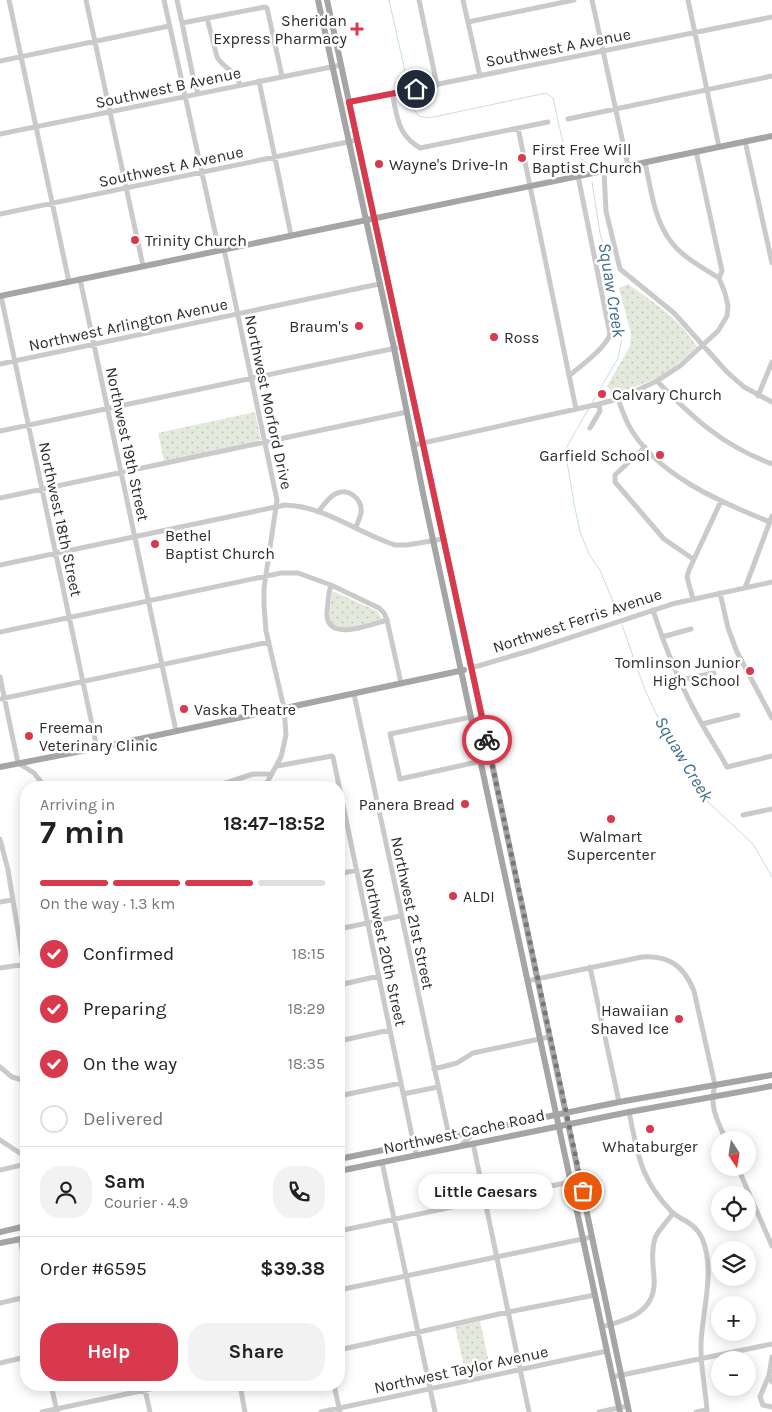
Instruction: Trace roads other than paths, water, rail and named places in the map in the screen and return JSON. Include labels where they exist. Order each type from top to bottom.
[{"type":"main road","points":[[318,0],[394,348],[619,1410]]},
{"type":"main road","points":[[327,0],[491,759],[628,1409]]},
{"type":"main road","points":[[0,296],[772,136]]},
{"type":"main road","name":"Northwest Ferris Avenue","points":[[0,767],[471,668]]},
{"type":"main road","points":[[484,778],[495,804],[501,806]]},
{"type":"main road","points":[[490,808],[497,808],[507,850],[511,856]]},
{"type":"main road","name":"Northwest Cache Road","points":[[345,1158],[566,1112],[772,1075]]},
{"type":"main road","name":"Northwest Cache Road","points":[[345,1170],[629,1112],[772,1086]]},
{"type":"main road","points":[[0,1232],[20,1227]]},
{"type":"main road","points":[[0,1243],[20,1239]]},
{"type":"street","points":[[9,0],[69,282]]},
{"type":"street","points":[[86,0],[143,266]]},
{"type":"street","name":"Northwest Morford Drive","points":[[164,0],[201,172],[237,313],[277,500],[266,576],[264,605],[269,642],[284,708],[285,742],[277,766],[268,781]]},
{"type":"street","points":[[177,0],[198,93]]},
{"type":"street","points":[[418,0],[437,85]]},
{"type":"street","points":[[463,0],[480,76]]},
{"type":"street","points":[[468,22],[574,0]]},
{"type":"street","points":[[592,0],[628,166]]},
{"type":"street","points":[[688,0],[719,147]]},
{"type":"street","points":[[182,23],[267,8],[282,76]]},
{"type":"street","name":"Southwest A Avenue","points":[[349,102],[772,17]]},
{"type":"street","points":[[207,18],[217,57],[220,62],[237,76],[240,85]]},
{"type":"street","points":[[0,62],[170,26]]},
{"type":"street","name":"Southwest B Avenue","points":[[0,134],[341,65]]},
{"type":"street","points":[[568,119],[772,76]]},
{"type":"street","points":[[259,81],[291,235]]},
{"type":"street","points":[[392,94],[403,134],[420,148],[548,122]]},
{"type":"street","points":[[518,128],[576,409]]},
{"type":"street","name":"Southwest A Avenue","points":[[0,214],[357,140]]},
{"type":"street","points":[[745,141],[772,263]]},
{"type":"street","points":[[696,152],[722,271],[719,278]]},
{"type":"street","points":[[414,445],[618,399],[657,381],[680,366],[718,331],[727,316],[727,299],[719,278],[673,244],[664,231],[657,214],[645,162]]},
{"type":"street","points":[[604,170],[606,211],[620,269],[674,313],[727,372],[744,387],[772,402]]},
{"type":"street","points":[[569,376],[608,340],[610,334],[578,176]]},
{"type":"street","name":"Northwest 19th Street","points":[[80,279],[176,731]]},
{"type":"street","name":"Northwest Arlington Avenue","points":[[0,364],[380,284]]},
{"type":"street","name":"Northwest 18th Street","points":[[0,296],[97,748]]},
{"type":"street","points":[[0,431],[402,346]]},
{"type":"street","points":[[758,396],[772,362]]},
{"type":"street","points":[[657,381],[685,410],[711,432],[733,446],[772,464]]},
{"type":"street","points":[[618,399],[628,424],[645,447],[674,473],[694,487],[721,501],[770,522]]},
{"type":"street","points":[[590,428],[600,411],[598,404]]},
{"type":"street","points":[[0,498],[407,412]]},
{"type":"street","points":[[645,447],[615,475],[615,482],[664,539],[693,559]]},
{"type":"street","points":[[318,512],[336,493],[350,493],[357,498],[360,504],[361,512],[356,528]]},
{"type":"street","points":[[693,599],[687,578],[693,559],[721,501]]},
{"type":"street","points":[[0,565],[285,505],[298,505],[318,512],[395,545],[443,539]]},
{"type":"street","points":[[745,588],[772,516]]},
{"type":"street","points":[[0,632],[281,573],[298,573],[379,608],[384,613],[401,683]]},
{"type":"street","name":"Northwest Ferris Avenue","points":[[471,668],[653,610],[693,599],[772,582]]},
{"type":"street","points":[[331,586],[327,619],[330,626],[334,629],[356,628],[387,620]]},
{"type":"street","points":[[720,593],[728,628],[737,652],[772,718]]},
{"type":"street","points":[[653,610],[680,680],[702,724],[727,767],[772,756]]},
{"type":"street","points":[[662,637],[691,629]]},
{"type":"street","points":[[2,699],[269,642]]},
{"type":"street","points":[[680,680],[714,672]]},
{"type":"street","points":[[0,677],[2,699],[18,763],[34,774],[40,781]]},
{"type":"street","name":"Northwest 21st Street","points":[[354,694],[400,916],[449,1136]]},
{"type":"street","points":[[702,724],[738,715]]},
{"type":"street","points":[[471,717],[390,734],[400,779],[491,759]]},
{"type":"street","name":"Northwest 20th Street","points":[[277,766],[332,756],[337,781]]},
{"type":"street","points":[[232,781],[254,774],[272,774]]},
{"type":"street","points":[[743,815],[772,809]]},
{"type":"street","name":"Northwest 20th Street","points":[[345,816],[416,1155]]},
{"type":"street","points":[[0,839],[8,870],[20,939]]},
{"type":"street","points":[[345,873],[357,870]]},
{"type":"street","points":[[0,902],[12,900]]},
{"type":"street","points":[[345,929],[400,916]]},
{"type":"street","points":[[527,981],[653,956],[667,960],[678,967],[688,977],[694,991],[715,1085],[711,1096],[715,1114],[722,1131]]},
{"type":"street","points":[[0,968],[20,965]]},
{"type":"street","points":[[590,967],[618,1102]]},
{"type":"street","points":[[345,984],[379,976]]},
{"type":"street","points":[[345,1040],[390,1030]]},
{"type":"street","points":[[434,1069],[457,1063],[473,1053],[549,1037]]},
{"type":"street","points":[[0,1067],[12,1077],[20,1079]]},
{"type":"street","points":[[345,1095],[401,1083]]},
{"type":"street","points":[[403,1094],[438,1087]]},
{"type":"street","points":[[629,1112],[646,1178],[654,1192],[673,1213],[690,1222],[697,1230],[708,1259],[708,1284],[701,1344],[707,1411],[696,1412]]},
{"type":"street","points":[[460,1146],[471,1136],[471,1132]]},
{"type":"street","points":[[0,1140],[20,1153]]},
{"type":"street","points":[[473,1143],[528,1412]]},
{"type":"street","points":[[382,1162],[435,1412]]},
{"type":"street","points":[[0,1170],[20,1165]]},
{"type":"street","points":[[741,1176],[772,1246]]},
{"type":"street","points":[[345,1230],[570,1182]]},
{"type":"street","points":[[602,1327],[633,1317],[650,1302],[654,1295],[655,1279],[652,1260],[656,1237],[673,1213]]},
{"type":"street","points":[[345,1289],[592,1237]]},
{"type":"street","points":[[345,1349],[508,1312],[595,1295]]},
{"type":"street","points":[[0,1303],[20,1298]]},
{"type":"street","points":[[612,1377],[772,1344]]},
{"type":"street","name":"Northwest Taylor Avenue","points":[[321,1412],[340,1410],[607,1351]]},
{"type":"street","points":[[772,1357],[769,1375],[760,1397],[761,1402],[767,1407],[772,1407]]},
{"type":"street","points":[[0,1363],[20,1358]]},
{"type":"street","points":[[769,1375],[772,1382]]},
{"type":"street","points":[[52,1391],[57,1410]]},
{"type":"street","points":[[42,1412],[133,1391]]},
{"type":"street","points":[[146,1391],[150,1412]]},
{"type":"street","points":[[241,1391],[245,1412]]},
{"type":"street","points":[[335,1391],[340,1410]]},
{"type":"street","points":[[599,1412],[628,1409]]},
{"type":"waterway","name":"Squaw Creek","points":[[389,0],[409,89]]},
{"type":"waterway","name":"Squaw Creek","points":[[410,93],[413,109],[419,116],[429,118],[546,93],[553,98],[563,143],[589,165]]},
{"type":"waterway","name":"Squaw Creek","points":[[592,182],[600,233],[620,317],[622,338],[618,358],[592,403]]},
{"type":"waterway","name":"Squaw Creek","points":[[589,408],[565,450],[580,532],[590,556],[600,570],[619,616]]},
{"type":"waterway","name":"Squaw Creek","points":[[622,625],[645,690],[669,741],[706,800],[753,844],[772,877]]},
{"type":"place","name":"Sheridan Express Pharmacy","points":[[357,29]]},
{"type":"place","name":"First Free Will Baptist Church","points":[[522,158]]},
{"type":"place","name":"Wayne's Drive-In","points":[[379,164]]},
{"type":"place","name":"Trinity Church","points":[[135,240]]},
{"type":"place","name":"Braum's","points":[[359,326]]},
{"type":"place","name":"Ross","points":[[494,337]]},
{"type":"place","name":"Calvary Church","points":[[602,394]]},
{"type":"place","name":"Garfield School","points":[[660,455]]},
{"type":"place","name":"Bethel Baptist Church","points":[[155,544]]},
{"type":"place","name":"Tomlinson Junior High School","points":[[750,671]]},
{"type":"place","name":"Vaska Theatre","points":[[184,709]]},
{"type":"place","name":"Freeman Veterinary Clinic","points":[[29,736]]},
{"type":"place","name":"Panera Bread","points":[[465,804]]},
{"type":"place","name":"Walmart Supercenter","points":[[611,819]]},
{"type":"place","name":"ALDI","points":[[453,896]]},
{"type":"place","name":"Hawaiian Shaved Ice","points":[[679,1019]]},
{"type":"place","name":"Whataburger","points":[[650,1129]]},
{"type":"place","name":"Little Caesars","points":[[583,1191]]}]
